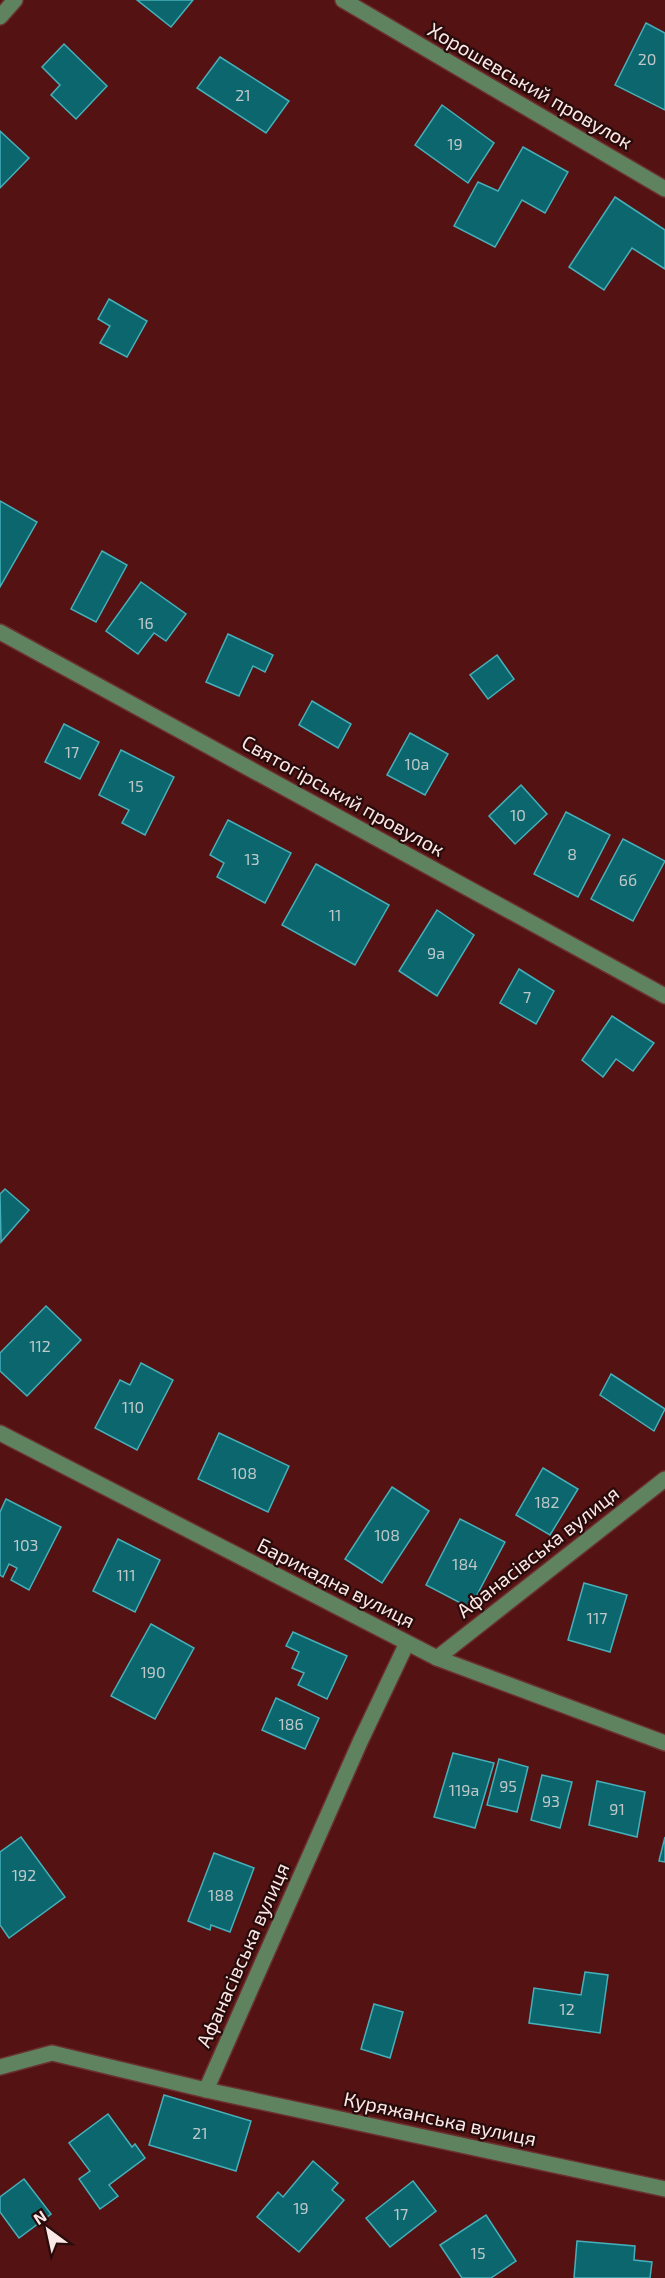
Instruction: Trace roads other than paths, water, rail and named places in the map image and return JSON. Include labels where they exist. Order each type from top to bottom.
[{"type":"street","points":[[0,17],[15,0]]},
{"type":"street","name":"Хорошевський провулок","points":[[343,0],[665,189]]},
{"type":"street","name":"Святогірський провулок","points":[[0,632],[665,996]]},
{"type":"street","name":"Барикадна вулиця","points":[[0,1433],[437,1658],[665,1743]]},
{"type":"street","name":"Афанасівська вулиця","points":[[437,1658],[665,1479]]},
{"type":"street","name":"Афанасівська вулиця","points":[[206,2090],[360,1742],[407,1643]]},
{"type":"street","points":[[0,2067],[52,2053],[206,2090]]},
{"type":"street","name":"Куряжанська вулиця","points":[[206,2090],[665,2189]]}]
